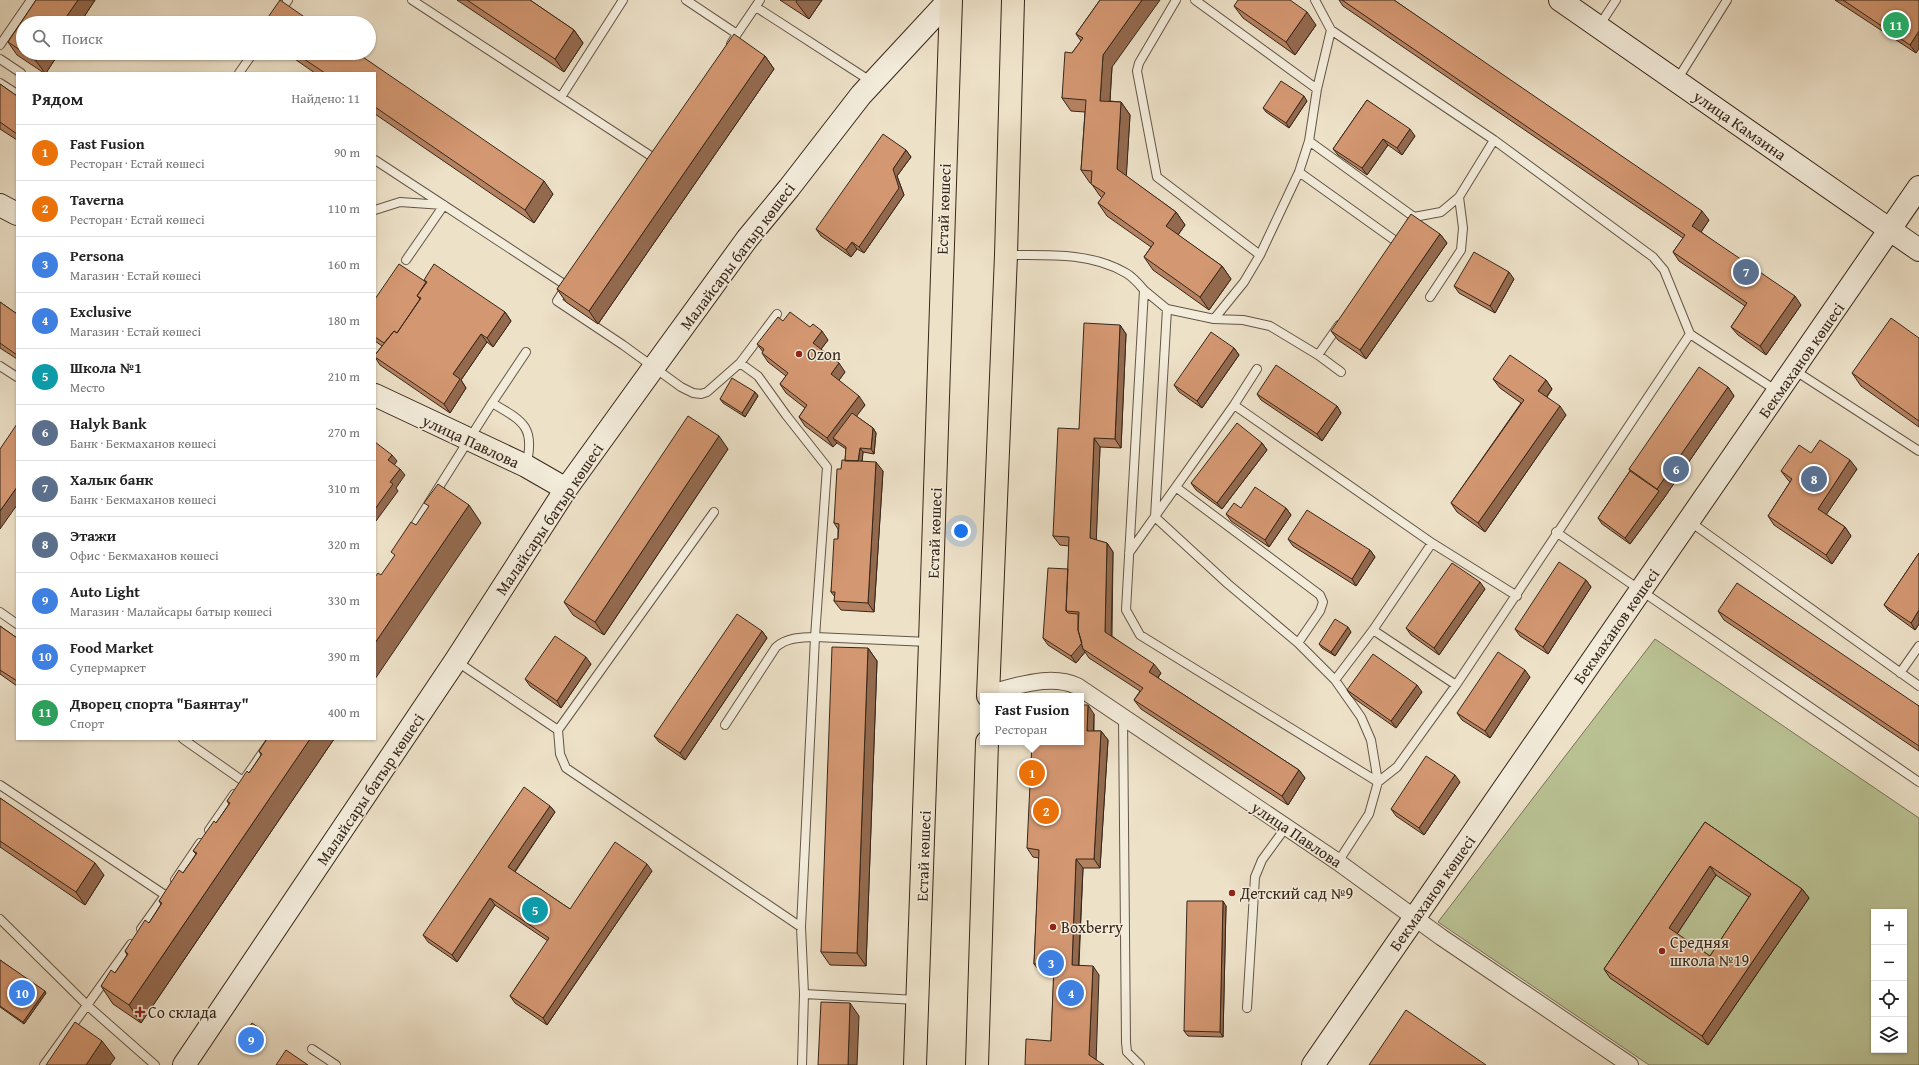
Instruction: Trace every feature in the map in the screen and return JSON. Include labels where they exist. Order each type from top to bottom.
[{"type":"main road","name":"Естай көшесі","points":[[915,1065],[950,0]]},
{"type":"main road","points":[[988,693],[1006,255],[1013,0]]},
{"type":"main road","points":[[977,1065],[987,745]]},
{"type":"street","name":"Малайсары батыр көшесі","points":[[184,1065],[456,660],[566,489],[747,240],[872,82],[950,0]]},
{"type":"street","name":"улица Камзина","points":[[1560,0],[1677,80],[1919,250]]},
{"type":"street","name":"Бекмаханов көшесі","points":[[1313,1065],[1919,188]]},
{"type":"street","points":[[0,206],[16,214]]},
{"type":"street","name":"улица Павлова","points":[[376,395],[526,466],[566,489]]},
{"type":"street","name":"улица Павлова","points":[[996,693],[1042,681],[1068,681],[1338,862],[1415,918],[1630,1065]]},
{"type":"lane","points":[[19,16],[30,0]]},
{"type":"lane","points":[[278,16],[288,0]]},
{"type":"lane","points":[[412,0],[654,158]]},
{"type":"lane","points":[[561,97],[623,0]]},
{"type":"lane","points":[[686,0],[737,34]]},
{"type":"lane","points":[[1176,0],[1138,63],[1137,71],[1157,177],[1260,255]]},
{"type":"lane","points":[[1195,0],[1317,89]]},
{"type":"lane","points":[[1315,0],[1331,30],[1494,140],[1653,257],[1664,270],[1690,334],[1778,392]]},
{"type":"lane","points":[[1598,27],[1616,0]]},
{"type":"lane","points":[[1677,80],[1727,0]]},
{"type":"lane","points":[[724,53],[758,3],[872,82]]},
{"type":"lane","points":[[0,45],[16,21]]},
{"type":"lane","points":[[1214,319],[1244,282],[1260,255],[1298,172],[1308,141],[1317,89],[1331,30]]},
{"type":"lane","points":[[0,59],[20,72]]},
{"type":"lane","points":[[241,72],[248,60]]},
{"type":"lane","points":[[0,83],[16,93]]},
{"type":"lane","points":[[1308,141],[1414,216],[1441,212],[1459,197],[1494,140]]},
{"type":"lane","points":[[376,161],[569,283],[557,301],[654,367],[680,387],[693,393],[701,394],[707,392],[740,363],[777,314]]},
{"type":"lane","points":[[1298,172],[1399,239],[1414,216]]},
{"type":"lane","points":[[1430,297],[1461,250],[1463,228],[1459,197]]},
{"type":"lane","points":[[376,210],[400,202],[444,205]]},
{"type":"lane","points":[[406,260],[444,205]]},
{"type":"lane","points":[[1006,255],[1085,257],[1105,263],[1127,274],[1167,309],[1214,319],[1243,320],[1270,326],[1318,355],[1341,372]]},
{"type":"lane","points":[[1144,290],[1126,610],[1140,635],[1378,782]]},
{"type":"lane","points":[[1155,517],[1167,309]]},
{"type":"lane","points":[[1318,355],[1344,317]]},
{"type":"lane","points":[[1378,782],[1397,767],[1456,685],[1517,596],[1556,532],[1690,334]]},
{"type":"lane","points":[[405,540],[526,352]]},
{"type":"lane","points":[[740,363],[758,376],[786,415],[827,466],[815,638],[801,926],[804,994],[802,1065]]},
{"type":"lane","points":[[0,366],[16,376]]},
{"type":"lane","points":[[1129,554],[1177,488],[1257,369]]},
{"type":"lane","points":[[1794,370],[1919,451]]},
{"type":"lane","points":[[492,403],[519,418],[529,433],[529,454],[526,466]]},
{"type":"lane","points":[[1234,405],[1432,543],[1517,596]]},
{"type":"lane","points":[[1177,488],[1320,595],[1323,602],[1320,611],[1298,643]]},
{"type":"lane","points":[[714,512],[558,730],[560,754],[566,768],[801,926]]},
{"type":"lane","points":[[1155,517],[1228,584],[1298,643],[1335,680],[1361,718],[1371,740],[1378,782],[1369,814],[1338,862]]},
{"type":"lane","points":[[1689,522],[1919,686]]},
{"type":"lane","points":[[1556,532],[1919,782]]},
{"type":"lane","points":[[1335,680],[1373,630],[1432,543]]},
{"type":"lane","points":[[0,612],[16,623]]},
{"type":"lane","points":[[1373,630],[1456,685]]},
{"type":"lane","points":[[725,725],[776,647],[782,642],[791,639],[815,638],[930,642]]},
{"type":"lane","points":[[1900,673],[1919,646]]},
{"type":"lane","points":[[456,660],[558,730]]},
{"type":"lane","points":[[1123,717],[1126,1042],[1128,1052],[1140,1065]]},
{"type":"lane","points":[[184,740],[243,781]]},
{"type":"lane","points":[[44,1065],[88,1006],[271,740]]},
{"type":"lane","points":[[0,785],[165,895]]},
{"type":"lane","points":[[1247,1008],[1255,877],[1262,860],[1286,827]]},
{"type":"lane","points":[[1,921],[88,1006],[155,1065]]},
{"type":"lane","points":[[804,994],[918,1000]]},
{"type":"lane","points":[[312,1049],[336,1065]]},
{"type":"green space","points":[[1655,639],[1919,818],[1919,1065],[1649,1065],[1438,922]]},
{"type":"building","points":[[36,0],[78,0],[67,16],[25,16]]},
{"type":"building","points":[[280,0],[303,16],[269,16]]},
{"type":"building","points":[[467,0],[530,0],[574,30],[555,59]]},
{"type":"building","points":[[1100,0],[1142,0],[1103,55],[1100,101],[1121,102],[1117,169],[1176,212],[1166,226],[1222,266],[1200,297],[1144,257],[1154,243],[1098,203],[1105,193],[1091,184],[1092,171],[1081,170],[1086,100],[1062,98],[1065,52],[1072,53],[1083,38],[1076,34]]},
{"type":"building","points":[[1238,0],[1290,0],[1307,12],[1286,42],[1234,6]]},
{"type":"building","points":[[1342,0],[1394,0],[1702,211],[1692,226],[1795,296],[1760,346],[1731,327],[1747,303],[1673,252],[1685,235]]},
{"type":"building","points":[[1843,0],[1919,0],[1919,31],[1910,45]]},
{"type":"building","points":[[16,30],[16,47],[8,42]]},
{"type":"building","points":[[734,34],[765,56],[589,311],[557,289]]},
{"type":"building","points":[[306,60],[367,60],[544,181],[525,210],[376,108],[376,72],[324,72]]},
{"type":"building","points":[[1281,81],[1304,96],[1286,123],[1263,108]]},
{"type":"building","points":[[0,84],[16,95],[16,133],[0,122]]},
{"type":"building","points":[[1367,100],[1410,129],[1397,148],[1383,139],[1362,168],[1333,149]]},
{"type":"building","points":[[883,134],[906,150],[893,169],[899,188],[859,247],[852,242],[846,250],[816,229]]},
{"type":"building","points":[[1411,214],[1440,234],[1360,350],[1331,331]]},
{"type":"building","points":[[1474,252],[1509,272],[1490,306],[1454,286]]},
{"type":"building","points":[[399,264],[426,282],[417,296],[420,299],[397,333],[394,331],[384,343],[376,338],[376,298]]},
{"type":"building","points":[[434,264],[505,312],[487,338],[481,334],[453,374],[460,379],[444,404],[376,358],[376,354],[394,331],[397,333],[421,298],[417,296],[427,282],[424,280]]},
{"type":"building","points":[[0,302],[16,313],[16,354],[0,343]]},
{"type":"building","points":[[790,312],[810,327],[813,324],[822,331],[813,343],[839,363],[831,374],[859,396],[827,438],[799,417],[807,405],[780,384],[788,373],[762,353],[764,349],[757,344],[778,317],[783,321]]},
{"type":"building","points":[[1891,318],[1919,338],[1919,421],[1852,373]]},
{"type":"building","points":[[1084,323],[1120,325],[1115,439],[1094,438],[1090,538],[1107,543],[1105,632],[1154,664],[1149,672],[1299,770],[1282,796],[1134,700],[1143,688],[1083,649],[1078,630],[1079,612],[1066,611],[1069,537],[1053,536],[1058,428],[1079,429]]},
{"type":"building","points":[[1211,332],[1234,348],[1197,401],[1174,385]]},
{"type":"building","points":[[1510,355],[1546,380],[1538,391],[1560,406],[1478,523],[1451,503],[1524,400],[1493,379]]},
{"type":"building","points":[[1276,365],[1337,406],[1317,434],[1257,394]]},
{"type":"building","points":[[1699,367],[1728,387],[1657,489],[1629,469]]},
{"type":"building","points":[[732,378],[755,392],[742,413],[720,399]]},
{"type":"building","points":[[852,413],[873,428],[871,449],[860,448],[858,461],[845,461],[846,447],[833,438]]},
{"type":"building","points":[[688,416],[719,436],[595,622],[564,602]]},
{"type":"building","points":[[1237,423],[1262,443],[1217,503],[1191,483]]},
{"type":"building","points":[[16,425],[16,488],[0,511],[0,449]]},
{"type":"building","points":[[1820,440],[1850,460],[1818,509],[1845,527],[1826,555],[1768,516],[1792,479],[1781,471],[1799,445],[1811,453]]},
{"type":"building","points":[[376,443],[392,455],[388,460],[400,469],[390,482],[393,484],[376,508]]},
{"type":"building","points":[[842,460],[876,462],[868,603],[834,601],[835,592],[831,592],[834,539],[838,539],[839,524],[834,523],[837,469],[841,469]]},
{"type":"building","points":[[1630,471],[1659,491],[1625,538],[1598,518]]},
{"type":"building","points":[[438,484],[469,505],[376,642],[376,576],[378,573],[381,575],[395,555],[391,552],[411,522],[416,525],[429,506],[424,503]]},
{"type":"building","points":[[1255,487],[1286,508],[1265,540],[1226,514],[1234,503],[1241,508]]},
{"type":"building","points":[[1307,510],[1370,550],[1352,579],[1288,539]]},
{"type":"building","points":[[1919,553],[1919,610],[1911,623],[1884,605]]},
{"type":"building","points":[[1559,562],[1586,580],[1543,647],[1515,629]]},
{"type":"building","points":[[1452,563],[1480,582],[1434,648],[1406,628]]},
{"type":"building","points":[[1048,568],[1068,569],[1066,611],[1068,613],[1078,614],[1078,630],[1082,643],[1071,656],[1043,638]]},
{"type":"building","points":[[1737,583],[1919,706],[1919,746],[1718,611]]},
{"type":"building","points":[[737,614],[762,631],[680,753],[654,736]]},
{"type":"building","points":[[1335,619],[1348,627],[1331,652],[1319,644]]},
{"type":"building","points":[[0,626],[16,637],[16,680],[0,670]]},
{"type":"building","points":[[555,636],[586,657],[557,701],[525,679]]},
{"type":"building","points":[[832,647],[868,648],[857,953],[821,952]]},
{"type":"building","points":[[1498,652],[1525,670],[1485,731],[1457,713]]},
{"type":"building","points":[[1373,654],[1417,685],[1391,721],[1347,690]]},
{"type":"building","points":[[1084,705],[1088,705],[1087,731],[1101,731],[1094,859],[1076,859],[1072,965],[1093,966],[1089,1055],[1104,1065],[1025,1065],[1026,1039],[1051,1041],[1054,964],[1034,964],[1039,850],[1027,848],[1032,745],[1084,745]]},
{"type":"building","points":[[266,740],[309,740],[129,1005],[101,986],[111,970],[115,973],[128,954],[125,951],[145,920],[149,923],[162,903],[159,901],[179,870],[183,873],[197,853],[193,851],[214,821],[216,823],[230,803],[227,801],[247,771],[249,773],[262,754],[259,751]]},
{"type":"building","points":[[1426,756],[1455,775],[1419,828],[1391,809]]},
{"type":"building","points":[[524,787],[550,806],[508,867],[570,909],[615,842],[647,864],[543,1018],[510,996],[549,938],[490,898],[452,955],[423,935]]},
{"type":"building","points":[[0,798],[95,863],[76,892],[0,841]]},
{"type":"building","name":"Средняя школа №19","points":[[1705,822],[1802,889],[1702,1036],[1604,969]],"holes":[[[1710,866],[1751,894],[1710,956],[1669,928]]]},
{"type":"building","points":[[1187,901],[1223,901],[1220,1032],[1184,1031]]},
{"type":"building","points":[[0,960],[45,991],[23,1022],[0,1006]]},
{"type":"building","points":[[821,1002],[850,1003],[848,1065],[818,1065]]},
{"type":"building","points":[[1406,1010],[1486,1065],[1369,1065]]},
{"type":"building","points":[[75,1022],[102,1041],[86,1065],[46,1065]]},
{"type":"building","points":[[252,1023],[262,1030],[248,1051],[238,1044]]},
{"type":"building","points":[[286,1050],[308,1065],[276,1065]]},
{"type":"place","name":"Дворец спорта \"Баянтау\"","points":[[1896,25]]},
{"type":"place","name":"Халык банк","points":[[1746,272]]},
{"type":"place","name":"Ozon","points":[[799,354]]},
{"type":"place","name":"Halyk Bank","points":[[1676,469]]},
{"type":"place","name":"Этажи","points":[[1814,479]]},
{"type":"place","name":"Fast Fusion","points":[[1032,773]]},
{"type":"place","name":"Taverna","points":[[1046,811]]},
{"type":"place","name":"Детский сад №9","points":[[1232,893]]},
{"type":"place","name":"Школа №1","points":[[535,910]]},
{"type":"place","name":"Boxberry","points":[[1053,927]]},
{"type":"place","name":"Средняя школа №19","points":[[1662,951]]},
{"type":"place","name":"Persona","points":[[1051,963]]},
{"type":"place","name":"Food Market","points":[[22,993]]},
{"type":"place","name":"Exclusive","points":[[1071,993]]},
{"type":"place","name":"Со склада","points":[[140,1012]]},
{"type":"place","name":"Auto Light","points":[[251,1040]]}]
